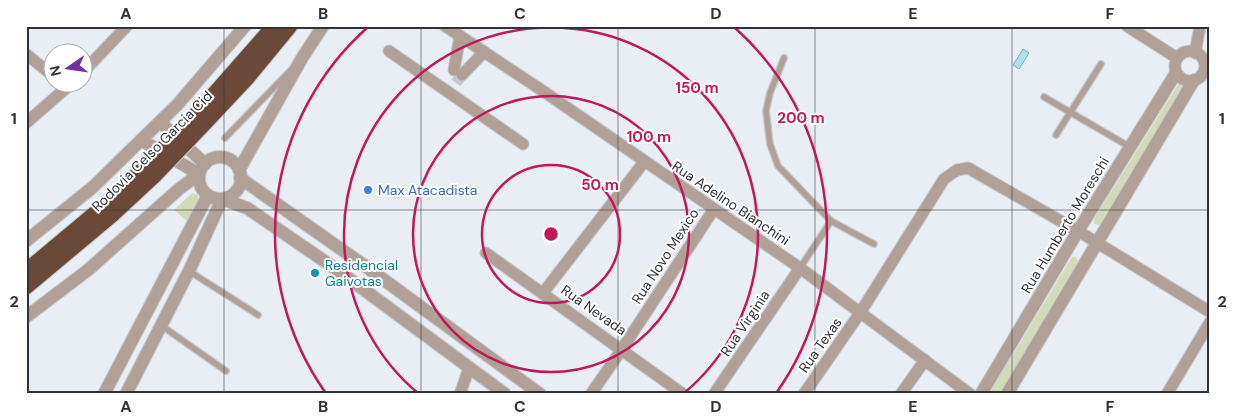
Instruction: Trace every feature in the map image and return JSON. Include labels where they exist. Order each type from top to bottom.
[{"type":"highway","name":"Rodovia Celso Garcia Cid","points":[[197,122],[274,26]]},
{"type":"highway","name":"Rodovia Celso Garcia Cid","points":[[26,287],[104,222],[149,171],[197,122],[248,77],[290,26]]},
{"type":"highway","name":"Rodovia Celso Garcia Cid","points":[[26,272],[105,205],[149,171]]},
{"type":"street","points":[[26,241],[93,188],[178,104],[245,26]]},
{"type":"street","points":[[126,394],[189,271],[222,198],[235,192],[239,174],[302,58],[323,26]]},
{"type":"street","name":"Rua Adelino Bianchini","points":[[445,26],[800,268],[970,394]]},
{"type":"street","points":[[1127,26],[1177,58]]},
{"type":"street","points":[[1195,52],[1200,26]]},
{"type":"street","points":[[92,62],[122,28]]},
{"type":"street","points":[[452,81],[460,36]]},
{"type":"street","points":[[388,51],[452,81],[523,144]]},
{"type":"street","points":[[452,81],[484,52]]},
{"type":"street","points":[[1007,394],[1194,80],[1207,67],[1203,59],[1195,52],[1185,52],[1177,58],[1176,73],[1184,80],[1194,80]]},
{"type":"street","points":[[26,54],[42,67]]},
{"type":"street","name":"Rua Humberto Moreschi","points":[[981,394],[1078,231],[1176,73]]},
{"type":"street","points":[[26,123],[59,92]]},
{"type":"street","points":[[160,122],[202,169],[202,187],[208,194],[247,208],[336,268],[505,394]]},
{"type":"street","points":[[141,140],[202,169]]},
{"type":"street","points":[[26,317],[88,270],[212,159],[221,157],[233,162],[239,174],[540,394]]},
{"type":"street","points":[[543,293],[644,162]]},
{"type":"street","name":"Rua Texas","points":[[804,394],[860,313],[944,179],[956,170],[968,168],[1078,231],[1210,312]]},
{"type":"street","points":[[104,394],[208,194]]},
{"type":"street","name":"Rua Novo Mexico","points":[[590,394],[622,349],[714,209]]},
{"type":"street","name":"Rua Nevada","points":[[486,252],[683,394]]},
{"type":"street","points":[[336,268],[360,274],[366,266]]},
{"type":"street","name":"Rua Virginia","points":[[714,394],[800,268]]},
{"type":"street","points":[[1167,394],[1210,322]]},
{"type":"street","points":[[901,394],[925,360]]},
{"type":"street","points":[[460,394],[469,368]]},
{"type":"lane","points":[[225,138],[302,58]]},
{"type":"lane","points":[[784,58],[770,93],[766,111],[770,144],[778,166],[831,221],[874,244]]},
{"type":"lane","points":[[1056,135],[1101,64]]},
{"type":"lane","points":[[1044,97],[1130,147]]},
{"type":"lane","points":[[800,268],[831,221]]},
{"type":"lane","points":[[189,271],[258,315]]},
{"type":"lane","points":[[162,326],[226,371]]},
{"type":"green space","points":[[1181,80],[1185,84],[1101,225],[1094,224],[1094,219]]},
{"type":"green space","points":[[192,193],[198,195],[199,202],[187,221],[174,210]]},
{"type":"green space","points":[[1075,256],[1078,261],[999,394],[989,394],[1072,257]]},
{"type":"water","points":[[1023,49],[1029,53],[1019,69],[1013,65]]},
{"type":"tunnel","points":[[456,83],[462,75]]},
{"type":"place","name":"Max Atacadista","points":[[368,190]]},
{"type":"place","name":"Residencial Gaivotas","points":[[315,273]]}]
